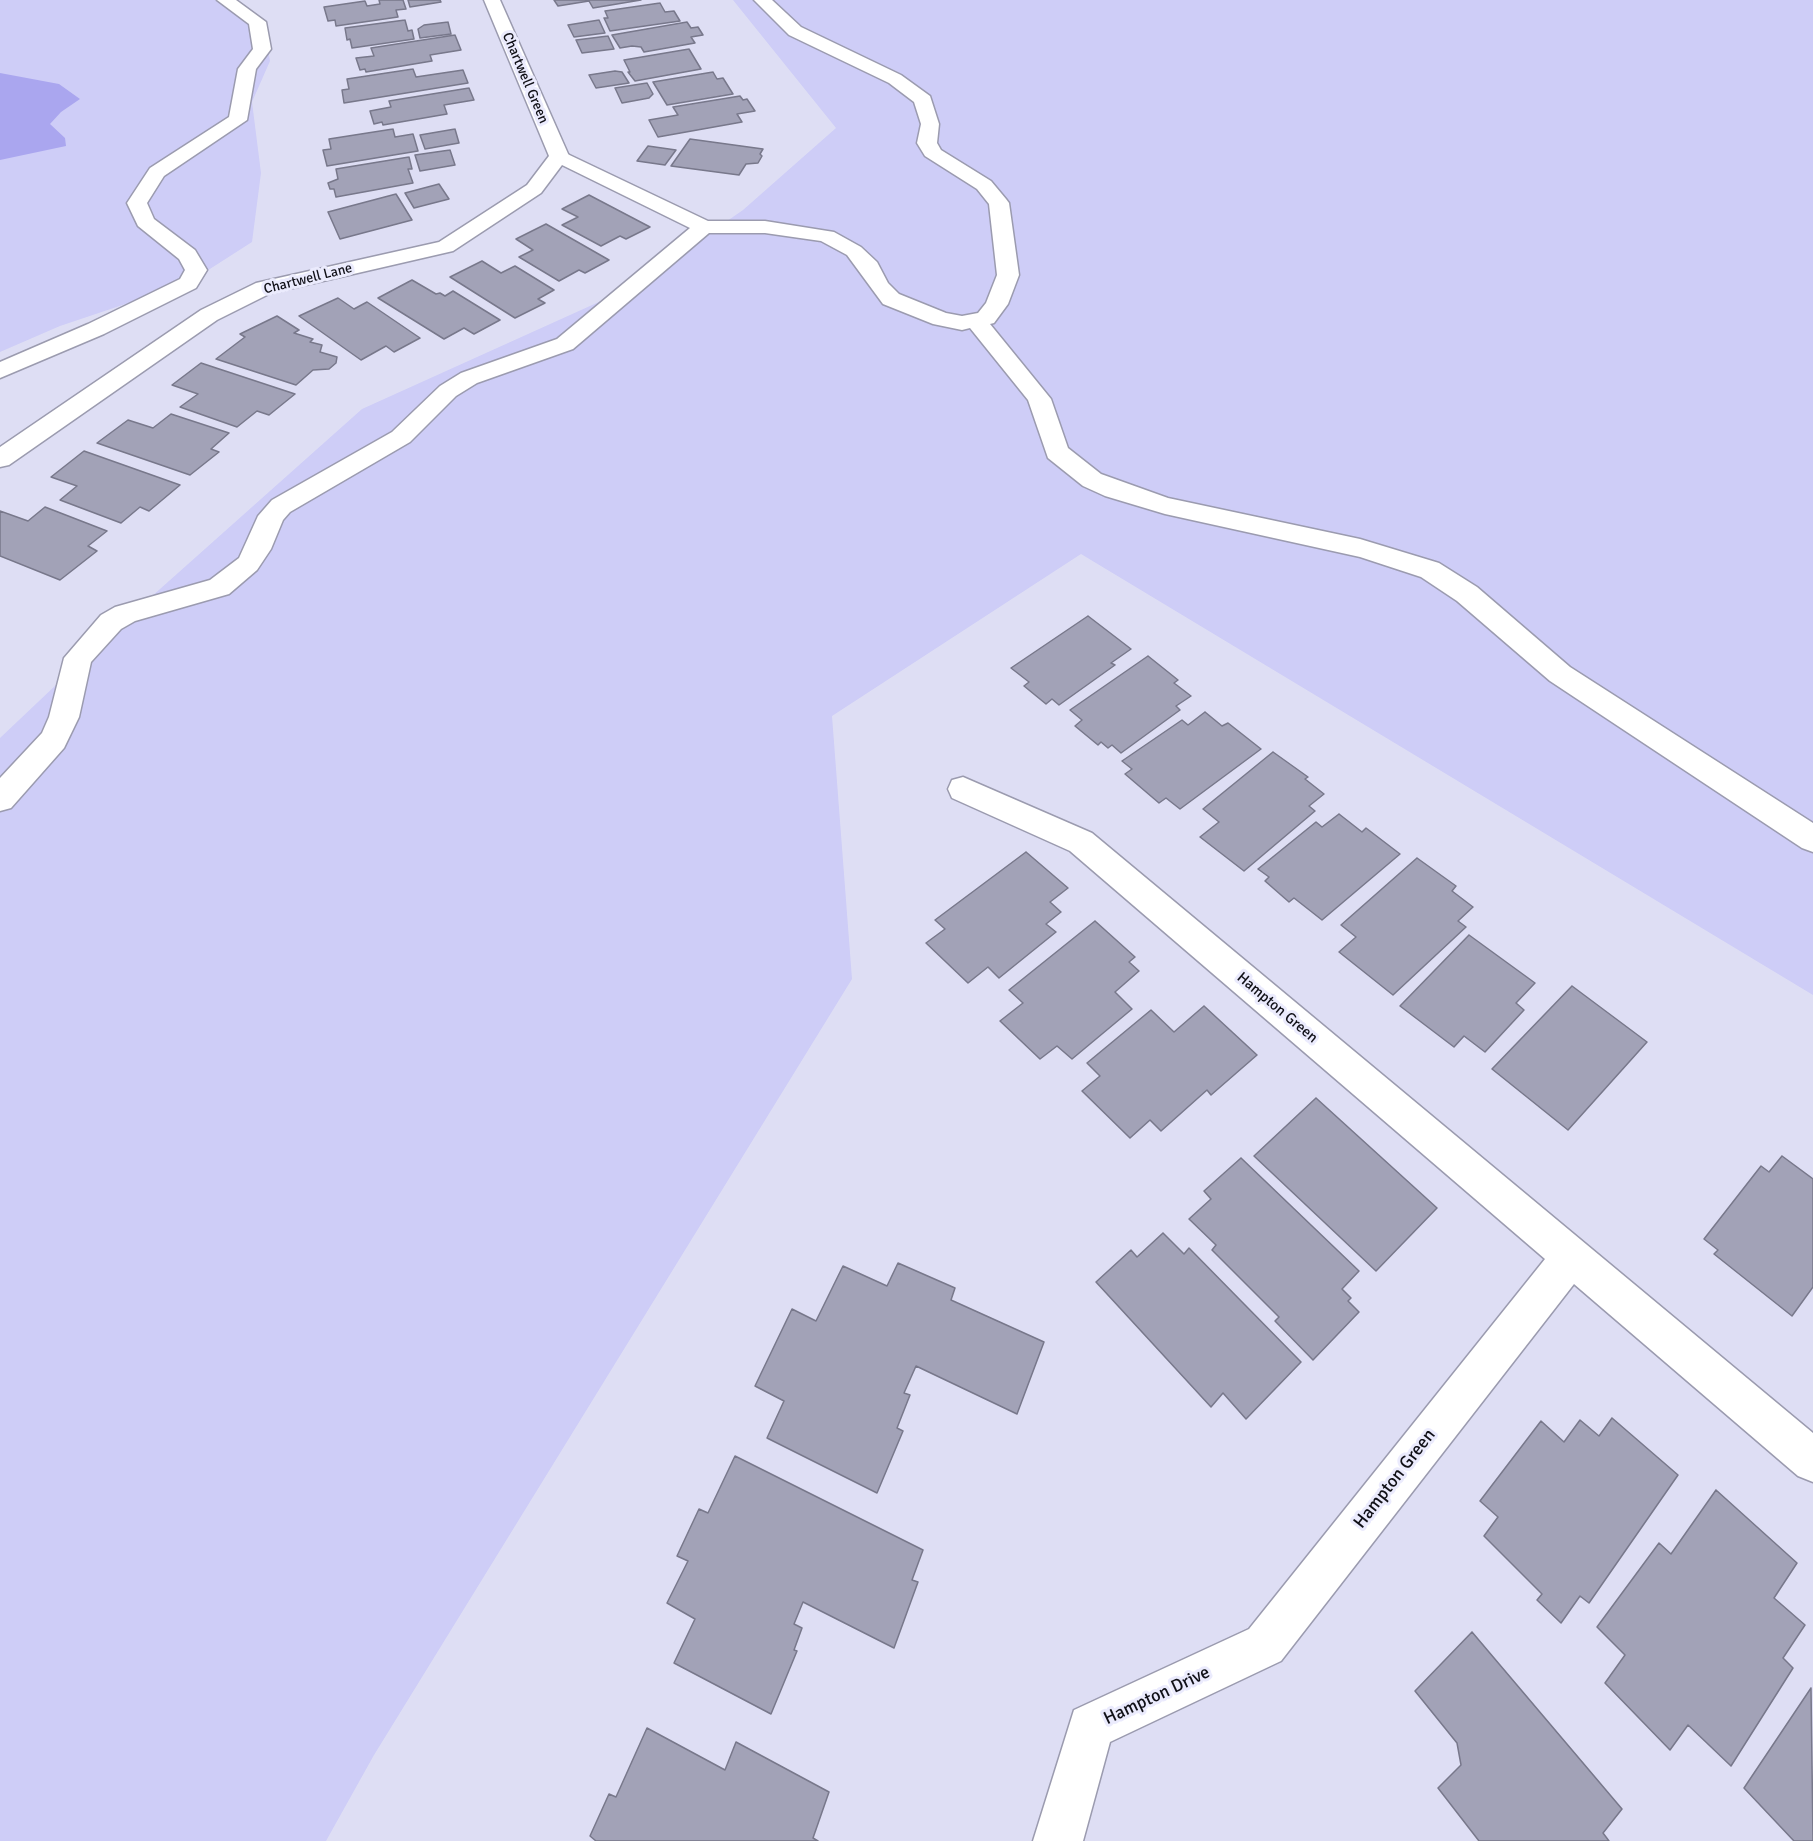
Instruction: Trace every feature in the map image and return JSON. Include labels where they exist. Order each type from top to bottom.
[{"type":"street","points":[[0,371],[96,329],[188,283],[196,270],[187,255],[146,222],[137,203],[157,172],[238,120],[247,69],[262,49],[257,22],[225,0]]},
{"type":"street","name":"Chartwell Green","points":[[492,0],[558,156]]},
{"type":"street","points":[[558,156],[704,227],[765,227],[827,236],[854,251],[869,267],[879,286],[891,299],[941,320],[962,323],[986,318],[997,303],[1008,275],[999,203],[984,185],[969,174],[936,157],[927,143],[930,124],[923,100],[895,79],[795,31],[762,0]]},
{"type":"street","name":"Chartwell Lane","points":[[0,459],[209,315],[264,288],[446,247],[534,189],[558,156]]},
{"type":"street","points":[[0,799],[53,740],[64,717],[78,658],[111,622],[124,614],[219,587],[248,564],[258,549],[271,516],[281,506],[401,437],[448,391],[469,378],[565,344],[704,227]]},
{"type":"street","points":[[976,321],[1039,399],[1057,452],[1075,469],[1092,480],[1114,490],[1165,506],[1338,543],[1408,561],[1430,570],[1467,594],[1560,674],[1813,839]]},
{"type":"street","name":"Hampton Green","points":[[963,789],[1081,842],[1813,1461]]},
{"type":"street","name":"Hampton Green","points":[[1265,1645],[1571,1257]]},
{"type":"street","name":"Hampton Drive","points":[[1058,1841],[1091,1727],[1265,1645]]},
{"type":"shaded area","points":[[0,0],[237,0],[263,19],[270,61],[252,102],[261,173],[252,242],[188,283],[60,326],[0,352]]},
{"type":"shaded area","points":[[733,0],[1813,0],[1813,995],[1081,554],[832,716],[852,979],[374,1755],[326,1841],[0,1841],[0,738],[114,630],[362,409],[632,287],[743,210],[836,128]]},
{"type":"shaded area","points":[[0,73],[59,84],[80,99],[61,112],[50,124],[65,138],[66,146],[0,160]]},
{"type":"building","points":[[379,0],[403,0],[406,9],[396,10],[398,17],[336,26],[335,20],[328,21],[324,7],[365,1],[367,6],[380,4]]},
{"type":"building","points":[[408,0],[440,0],[441,2],[410,7]]},
{"type":"building","points":[[554,0],[641,0],[593,8],[589,1],[558,6]]},
{"type":"building","points":[[660,3],[665,12],[674,11],[680,21],[610,31],[604,18],[608,18],[605,11]]},
{"type":"building","points":[[405,20],[408,31],[412,30],[414,39],[352,48],[350,39],[347,40],[345,28]]},
{"type":"building","points":[[599,20],[605,33],[574,37],[568,25]]},
{"type":"building","points":[[448,22],[451,34],[420,38],[418,29],[424,25]]},
{"type":"building","points":[[687,22],[691,28],[698,27],[703,35],[691,37],[695,43],[644,52],[641,47],[620,48],[612,35]]},
{"type":"building","points":[[455,35],[461,50],[430,55],[432,61],[366,72],[365,69],[360,70],[356,58],[374,56],[371,48]]},
{"type":"building","points":[[608,36],[614,49],[582,53],[576,40]]},
{"type":"building","points":[[689,49],[701,69],[635,81],[628,72],[630,72],[624,60]]},
{"type":"building","points":[[413,69],[416,77],[463,70],[468,83],[344,103],[342,90],[349,89],[347,79]]},
{"type":"building","points":[[622,72],[629,83],[596,88],[589,75]]},
{"type":"building","points":[[713,72],[717,79],[723,78],[733,94],[667,105],[653,82]]},
{"type":"building","points":[[647,83],[653,94],[649,98],[622,103],[615,88]]},
{"type":"building","points":[[469,88],[474,100],[444,105],[447,114],[383,125],[382,122],[374,124],[370,111],[391,107],[389,101]]},
{"type":"building","points":[[740,96],[743,100],[747,99],[755,111],[737,114],[742,122],[658,137],[649,120],[678,115],[673,107]]},
{"type":"building","points":[[393,129],[395,137],[413,134],[418,151],[327,166],[323,150],[331,149],[329,139]]},
{"type":"building","points":[[455,129],[459,143],[425,149],[420,135]]},
{"type":"building","points":[[690,139],[763,149],[760,154],[762,156],[758,163],[746,164],[739,175],[671,166]]},
{"type":"building","points":[[648,146],[676,150],[665,165],[637,161]]},
{"type":"building","points":[[450,150],[455,165],[420,171],[415,155]]},
{"type":"building","points":[[409,157],[412,169],[408,169],[413,183],[336,197],[334,189],[330,189],[328,183],[338,179],[336,169]]},
{"type":"building","points":[[439,184],[449,199],[414,208],[405,193]]},
{"type":"building","points":[[396,194],[412,220],[340,239],[328,212]]},
{"type":"building","points":[[589,195],[650,227],[626,239],[620,236],[601,246],[562,225],[578,217],[562,209]]},
{"type":"building","points":[[546,224],[609,260],[585,273],[579,270],[559,281],[519,257],[533,250],[516,239]]},
{"type":"building","points":[[482,261],[501,273],[515,266],[554,290],[538,299],[545,303],[515,318],[450,277]]},
{"type":"building","points":[[412,280],[436,294],[440,293],[445,296],[453,291],[500,320],[474,334],[464,328],[444,339],[378,298]]},
{"type":"building","points":[[338,298],[354,309],[367,302],[420,338],[394,352],[386,346],[361,360],[299,316]]},
{"type":"building","points":[[277,316],[299,330],[294,333],[313,339],[310,342],[322,345],[320,352],[337,357],[336,363],[329,369],[313,370],[296,385],[216,359],[245,337],[240,334]]},
{"type":"building","points":[[201,363],[295,394],[269,415],[257,411],[237,427],[180,407],[198,394],[172,385]]},
{"type":"building","points":[[171,414],[229,433],[211,449],[219,452],[190,475],[97,443],[128,420],[153,428]]},
{"type":"building","points":[[84,451],[180,485],[149,511],[140,507],[121,523],[60,500],[77,486],[51,477]]},
{"type":"building","points":[[45,507],[107,531],[88,546],[97,551],[60,580],[0,556],[0,511],[28,521]]},
{"type":"building","points":[[1088,616],[1131,649],[1111,663],[1115,665],[1059,705],[1052,699],[1046,704],[1024,686],[1029,682],[1011,668]]},
{"type":"building","points":[[1148,656],[1178,680],[1174,683],[1191,696],[1176,706],[1180,710],[1121,753],[1112,745],[1108,748],[1101,742],[1098,745],[1075,726],[1082,720],[1070,710]]},
{"type":"building","points":[[1205,712],[1222,726],[1228,723],[1261,749],[1180,809],[1166,798],[1159,803],[1125,774],[1132,769],[1122,761],[1182,720],[1188,725]]},
{"type":"building","points":[[1273,752],[1308,777],[1305,779],[1324,794],[1309,806],[1315,811],[1244,871],[1200,837],[1219,822],[1203,809]]},
{"type":"building","points":[[1339,814],[1362,832],[1366,828],[1400,854],[1322,920],[1294,898],[1289,902],[1265,881],[1269,877],[1258,869],[1316,822],[1322,827]]},
{"type":"building","points":[[1026,852],[1068,888],[1050,902],[1061,912],[1046,924],[1056,932],[999,978],[988,967],[968,983],[926,943],[945,929],[935,920]]},
{"type":"building","points":[[1417,858],[1456,886],[1452,891],[1473,907],[1458,921],[1466,927],[1393,995],[1339,952],[1356,937],[1341,925]]},
{"type":"building","points":[[1095,921],[1135,957],[1129,962],[1139,971],[1115,992],[1132,1009],[1072,1059],[1057,1046],[1040,1059],[1000,1021],[1023,1003],[1009,990]]},
{"type":"building","points":[[1469,935],[1535,983],[1516,1003],[1524,1010],[1485,1052],[1464,1036],[1454,1047],[1400,1006]]},
{"type":"building","points":[[1572,986],[1647,1042],[1568,1130],[1492,1069]]},
{"type":"building","points":[[1204,1006],[1257,1055],[1211,1095],[1207,1090],[1161,1131],[1150,1120],[1130,1138],[1082,1091],[1100,1076],[1087,1063],[1151,1010],[1174,1032]]},
{"type":"building","points":[[1316,1098],[1437,1208],[1376,1271],[1254,1156]]},
{"type":"building","points":[[1782,1156],[1813,1179],[1813,1287],[1792,1316],[1714,1254],[1718,1250],[1704,1239],[1761,1166],[1769,1172]]},
{"type":"building","points":[[1241,1158],[1359,1271],[1342,1289],[1351,1298],[1348,1301],[1359,1312],[1313,1360],[1275,1321],[1279,1317],[1212,1250],[1216,1245],[1189,1219],[1211,1199],[1204,1191]]},
{"type":"building","points":[[1163,1233],[1184,1254],[1189,1248],[1301,1362],[1246,1419],[1223,1393],[1211,1407],[1096,1282],[1131,1250],[1137,1257]]},
{"type":"building","points":[[898,1263],[955,1288],[951,1300],[1044,1342],[1017,1414],[916,1366],[904,1393],[910,1395],[897,1428],[903,1431],[877,1493],[767,1438],[784,1401],[755,1386],[792,1309],[816,1321],[843,1266],[887,1286]]},
{"type":"building","points":[[1612,1418],[1678,1475],[1589,1603],[1580,1596],[1561,1623],[1537,1600],[1542,1594],[1484,1536],[1498,1517],[1480,1501],[1541,1421],[1564,1442],[1580,1420],[1599,1436]]},
{"type":"building","points":[[735,1456],[923,1550],[912,1580],[918,1582],[894,1648],[803,1602],[794,1624],[802,1628],[794,1650],[797,1651],[771,1714],[674,1663],[695,1619],[667,1603],[688,1561],[677,1556],[699,1509],[708,1513]]},
{"type":"building","points":[[1716,1490],[1797,1563],[1774,1598],[1805,1625],[1783,1658],[1793,1668],[1731,1766],[1688,1725],[1670,1750],[1605,1683],[1625,1655],[1597,1627],[1659,1543],[1671,1554]]},
{"type":"building","points":[[1472,1632],[1622,1809],[1603,1833],[1609,1841],[1479,1841],[1438,1788],[1461,1765],[1457,1743],[1415,1691]]},
{"type":"building","points":[[1811,1688],[1813,1841],[1794,1841],[1744,1788]]},
{"type":"building","points":[[647,1728],[725,1770],[736,1742],[829,1792],[813,1838],[818,1841],[596,1841],[590,1836],[609,1794],[616,1797]]}]
